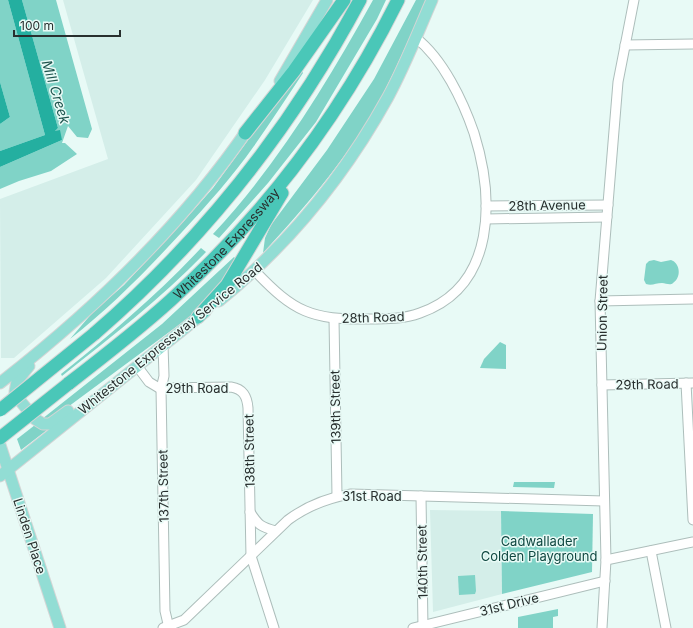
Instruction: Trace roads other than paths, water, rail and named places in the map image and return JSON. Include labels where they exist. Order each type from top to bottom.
[{"type":"highway","points":[[245,133],[294,71],[344,0]]},
{"type":"highway","name":"Whitestone Expressway","points":[[0,410],[94,334],[126,306],[207,224],[271,143],[300,101],[334,47],[360,0]]},
{"type":"highway","name":"Whitestone Expressway","points":[[0,438],[146,322],[213,260],[253,218],[325,126],[360,71],[398,0]]},
{"type":"highway","points":[[198,317],[222,292],[325,126]]},
{"type":"main road","points":[[0,383],[44,348],[103,296],[148,251],[203,189],[245,133],[281,79],[327,0]]},
{"type":"main road","name":"Whitestone Expressway Service Road","points":[[4,472],[254,271],[314,207],[346,165],[371,126],[388,96],[416,38],[432,0]]},
{"type":"main road","points":[[44,348],[19,378],[15,390],[17,397],[39,422],[46,424],[53,423],[79,404],[110,387]]},
{"type":"main road","name":"Linden Place","points":[[0,444],[4,472],[60,628]]},
{"type":"street","name":"Union Street","points":[[602,628],[606,560],[600,301],[618,82],[634,0]]},
{"type":"street","name":"28th Road","points":[[254,271],[275,292],[293,306],[309,313],[334,318],[354,319],[403,317],[420,313],[442,302],[461,286],[472,269],[483,241],[486,206],[481,162],[468,116],[448,77],[431,53],[416,38]]},
{"type":"street","points":[[625,45],[693,44]]},
{"type":"street","name":"28th Avenue","points":[[486,206],[608,205]]},
{"type":"street","name":"28th Avenue","points":[[486,218],[607,217]]},
{"type":"street","points":[[600,301],[693,299]]},
{"type":"street","name":"139th Street","points":[[334,318],[337,496]]},
{"type":"street","name":"137th Street","points":[[163,345],[164,378],[161,389],[165,611],[167,627]]},
{"type":"street","name":"29th Road","points":[[136,366],[151,383],[161,389],[228,387],[236,388],[242,392]]},
{"type":"street","points":[[690,383],[693,520]]},
{"type":"street","name":"29th Road","points":[[602,385],[690,383]]},
{"type":"street","name":"138th Street","points":[[242,392],[247,398],[248,404],[250,556],[274,628]]},
{"type":"street","name":"31st Road","points":[[167,627],[184,620],[288,520],[301,511],[337,496],[351,494],[604,501]]},
{"type":"street","name":"140th Street","points":[[421,496],[423,627]]},
{"type":"street","points":[[250,512],[262,528],[276,531]]},
{"type":"street","points":[[606,560],[693,542]]},
{"type":"street","points":[[651,550],[666,628]]},
{"type":"street","name":"31st Drive","points":[[413,628],[423,627],[605,581]]},
{"type":"water label","name":"Mill Creek","points":[[56,92]]},
{"type":"park label","name":"Cadwallader Colden Playground","points":[[539,548]]}]
